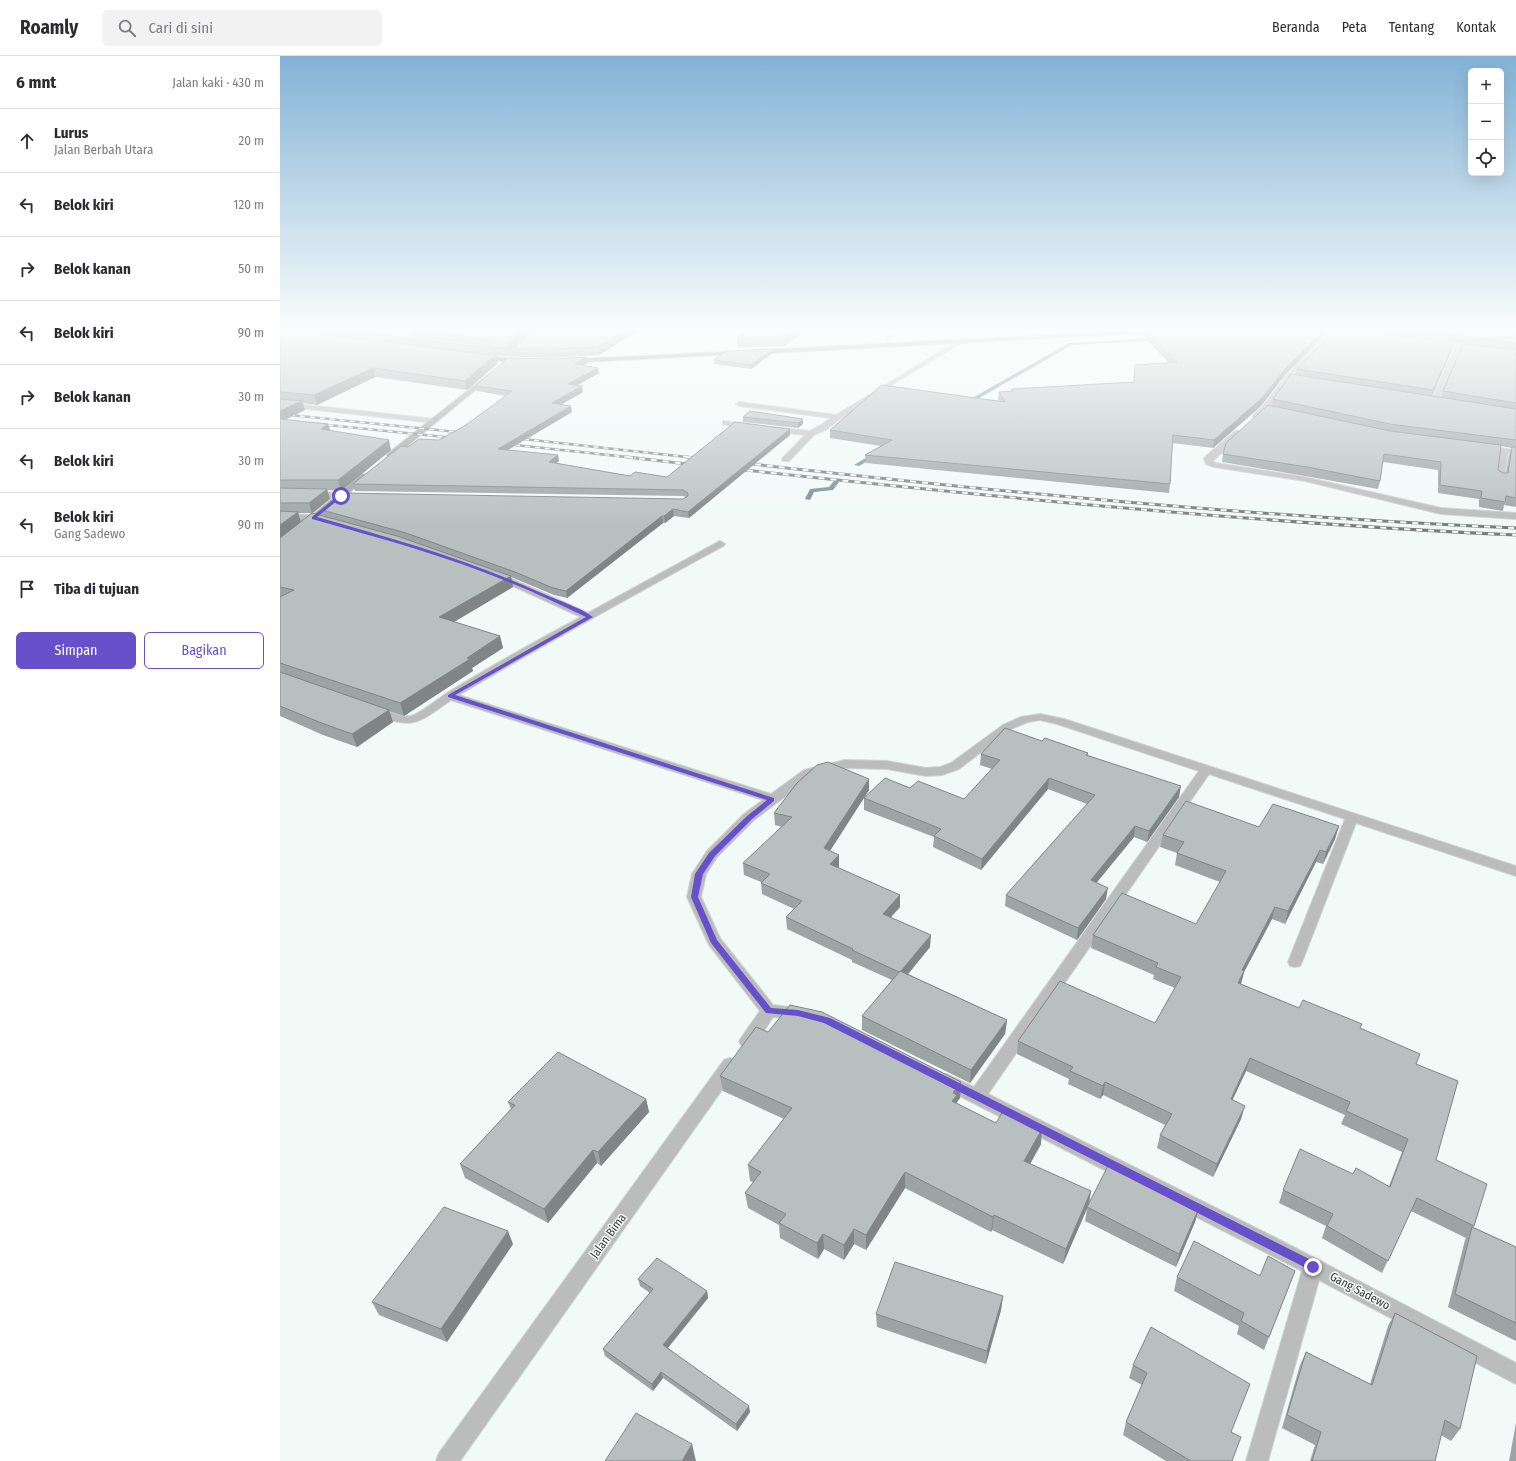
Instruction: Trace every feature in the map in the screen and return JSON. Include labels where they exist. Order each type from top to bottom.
[{"type":"main road","points":[[382,463],[466,396]]},
{"type":"main road","points":[[302,527],[370,472]]},
{"type":"street","points":[[786,459],[811,433],[824,427],[837,417],[872,396]]},
{"type":"street","points":[[1277,396],[1269,410],[1245,426],[1208,459],[1209,462],[1214,465],[1305,479],[1441,511],[1516,516]]},
{"type":"street","points":[[1428,400],[1439,401],[1441,396]]},
{"type":"street","points":[[280,404],[434,421]]},
{"type":"street","points":[[740,404],[837,417]]},
{"type":"street","points":[[726,423],[811,433]]},
{"type":"street","points":[[1474,447],[1516,452]]},
{"type":"street","points":[[1501,478],[1504,451]]},
{"type":"street","points":[[280,494],[362,497]]},
{"type":"street","points":[[280,517],[314,518],[329,522]]},
{"type":"street","points":[[365,708],[399,720],[411,720],[450,696],[720,544]]},
{"type":"street","points":[[487,572],[513,582],[590,617]]},
{"type":"street","points":[[450,696],[772,799]]},
{"type":"street","points":[[812,1017],[798,1013],[769,1011],[714,941],[694,897],[699,874],[712,854],[749,818],[808,773],[845,764],[887,765],[926,772],[942,771],[955,766],[1006,727],[1025,719],[1040,717],[1060,721],[1516,871]]},
{"type":"street","points":[[977,1096],[1207,769]]},
{"type":"street","points":[[1295,962],[1352,818]]},
{"type":"street","name":"Jalan Bima","points":[[447,1461],[769,1011]]},
{"type":"street","name":"Gang Sadewo","points":[[934,1075],[1313,1267],[1516,1374]]},
{"type":"street","points":[[1257,1461],[1313,1267]]},
{"type":"building","points":[[506,396],[565,396],[552,403],[571,406],[498,449],[558,455],[549,462],[630,476],[635,472],[667,477],[735,422],[790,429],[688,512],[673,509],[662,516],[566,591],[553,588],[515,572],[406,533],[322,510],[342,493],[683,499],[688,496],[688,493],[683,490],[353,484],[401,446],[408,447],[419,439],[439,440],[466,425]]},
{"type":"building","points":[[870,396],[958,396],[1005,402],[1001,396],[1264,396],[1214,440],[1173,435],[1170,484],[865,455],[892,440],[830,430]]},
{"type":"building","points":[[1275,396],[1430,396],[1516,409],[1516,440],[1390,424],[1273,399]]},
{"type":"building","points":[[1471,396],[1516,396],[1516,403]]},
{"type":"building","points":[[280,399],[302,401],[280,411]]},
{"type":"building","points":[[1268,405],[1390,431],[1501,445],[1498,470],[1503,473],[1508,473],[1512,447],[1516,447],[1516,498],[1506,496],[1505,502],[1481,498],[1482,491],[1440,485],[1441,462],[1384,454],[1380,481],[1307,467],[1223,454],[1226,443]]},
{"type":"building","points":[[750,411],[803,419],[798,423],[743,417]]},
{"type":"building","points":[[280,419],[328,424],[321,429],[389,440],[338,480],[280,480]]},
{"type":"building","points":[[280,488],[327,489],[309,503],[280,503]]},
{"type":"building","points":[[280,511],[298,512],[280,525]]},
{"type":"building","points":[[312,513],[397,536],[511,576],[439,617],[500,636],[467,658],[470,659],[400,703],[280,663],[280,597],[294,590],[280,587],[280,538]]},
{"type":"building","points":[[280,672],[389,710],[352,734],[280,706]]},
{"type":"building","points":[[1005,728],[1042,741],[1045,738],[1088,753],[1086,755],[1181,786],[1149,831],[1135,826],[1091,880],[1108,888],[1078,928],[1006,895],[1095,795],[1049,778],[982,859],[934,836],[941,829],[864,798],[885,778],[910,788],[918,781],[964,799],[1000,760],[981,754]]},
{"type":"building","points":[[828,762],[869,779],[824,848],[839,855],[830,864],[900,895],[883,914],[931,935],[899,972],[786,917],[802,901],[761,883],[770,874],[743,863],[792,817],[774,813],[797,783],[817,765]]},
{"type":"building","points":[[1186,801],[1259,827],[1273,804],[1339,826],[1326,852],[1320,850],[1288,911],[1275,907],[1242,970],[1244,971],[1238,983],[1299,1008],[1303,1000],[1362,1024],[1360,1028],[1420,1054],[1416,1064],[1458,1081],[1436,1160],[1487,1184],[1474,1226],[1417,1198],[1388,1261],[1327,1226],[1333,1214],[1283,1190],[1300,1149],[1353,1174],[1356,1168],[1390,1187],[1408,1139],[1346,1111],[1350,1102],[1250,1058],[1231,1099],[1245,1106],[1217,1164],[1160,1135],[1172,1114],[1105,1082],[1103,1086],[1070,1071],[1073,1067],[1018,1041],[1060,981],[1155,1023],[1181,977],[1156,967],[1158,963],[1093,935],[1122,893],[1196,924],[1226,871],[1177,853],[1184,842],[1163,835]]},
{"type":"building","points":[[900,971],[1007,1020],[971,1070],[862,1016]]},
{"type":"building","points":[[790,1005],[822,1012],[961,1082],[953,1093],[957,1095],[952,1101],[996,1123],[1003,1111],[1042,1129],[1024,1161],[1091,1191],[1066,1249],[994,1215],[993,1217],[905,1172],[866,1235],[854,1229],[844,1245],[823,1234],[817,1243],[779,1223],[786,1214],[745,1193],[761,1172],[748,1165],[792,1108],[720,1076],[756,1027],[768,1032]]},
{"type":"building","points":[[558,1052],[646,1099],[598,1152],[593,1150],[544,1209],[460,1164],[515,1105],[508,1102]]},
{"type":"building","points":[[1111,1160],[1150,1180],[1148,1184],[1199,1208],[1179,1254],[1087,1207]]},
{"type":"building","points":[[444,1207],[508,1231],[441,1329],[372,1302]]},
{"type":"building","points":[[1472,1227],[1516,1247],[1516,1323],[1455,1294]]},
{"type":"building","points":[[1194,1241],[1260,1276],[1268,1256],[1295,1271],[1269,1337],[1241,1321],[1244,1313],[1177,1277]]},
{"type":"building","points":[[657,1258],[707,1291],[663,1345],[749,1406],[736,1424],[661,1372],[652,1384],[603,1349],[653,1289],[638,1279]]},
{"type":"building","points":[[895,1262],[1003,1296],[987,1351],[876,1314]]},
{"type":"building","points":[[1395,1313],[1477,1356],[1460,1429],[1445,1420],[1435,1461],[1312,1461],[1321,1432],[1287,1415],[1306,1352],[1372,1385]]},
{"type":"building","points":[[1151,1327],[1250,1384],[1231,1432],[1241,1437],[1232,1461],[1191,1461],[1126,1422],[1147,1373],[1133,1365]]},
{"type":"building","points":[[636,1413],[692,1444],[682,1461],[605,1461]]},
{"type":"waterway","points":[[965,404],[980,396]]},
{"type":"waterway","points":[[857,465],[876,454]]},
{"type":"waterway","points":[[1019,483],[1021,479]]},
{"type":"waterway","points":[[808,499],[812,490],[831,489],[836,482]]},
{"type":"waterway","points":[[1009,506],[1011,501]]},
{"type":"railway","points":[[280,414],[467,433]]},
{"type":"railway","points":[[318,424],[455,438]]},
{"type":"railway","points":[[514,438],[687,457]]},
{"type":"railway","points":[[505,444],[631,457]]},
{"type":"railway","points":[[627,457],[631,457]]},
{"type":"railway","points":[[631,457],[636,458]]},
{"type":"railway","points":[[631,457],[696,465]]},
{"type":"railway","points":[[687,457],[696,458]]},
{"type":"railway","points":[[687,457],[701,459]]},
{"type":"railway","points":[[743,463],[936,484],[1129,502],[1322,517],[1516,528]]},
{"type":"railway","points":[[735,469],[1125,508],[1320,524],[1516,535]]},
{"type":"route","points":[[341,496],[314,518],[404,544],[468,565],[513,582],[590,617],[524,652],[450,696],[772,799],[749,818],[712,854],[699,874],[694,897],[714,941],[769,1011],[798,1013],[827,1021],[1313,1267]]}]
